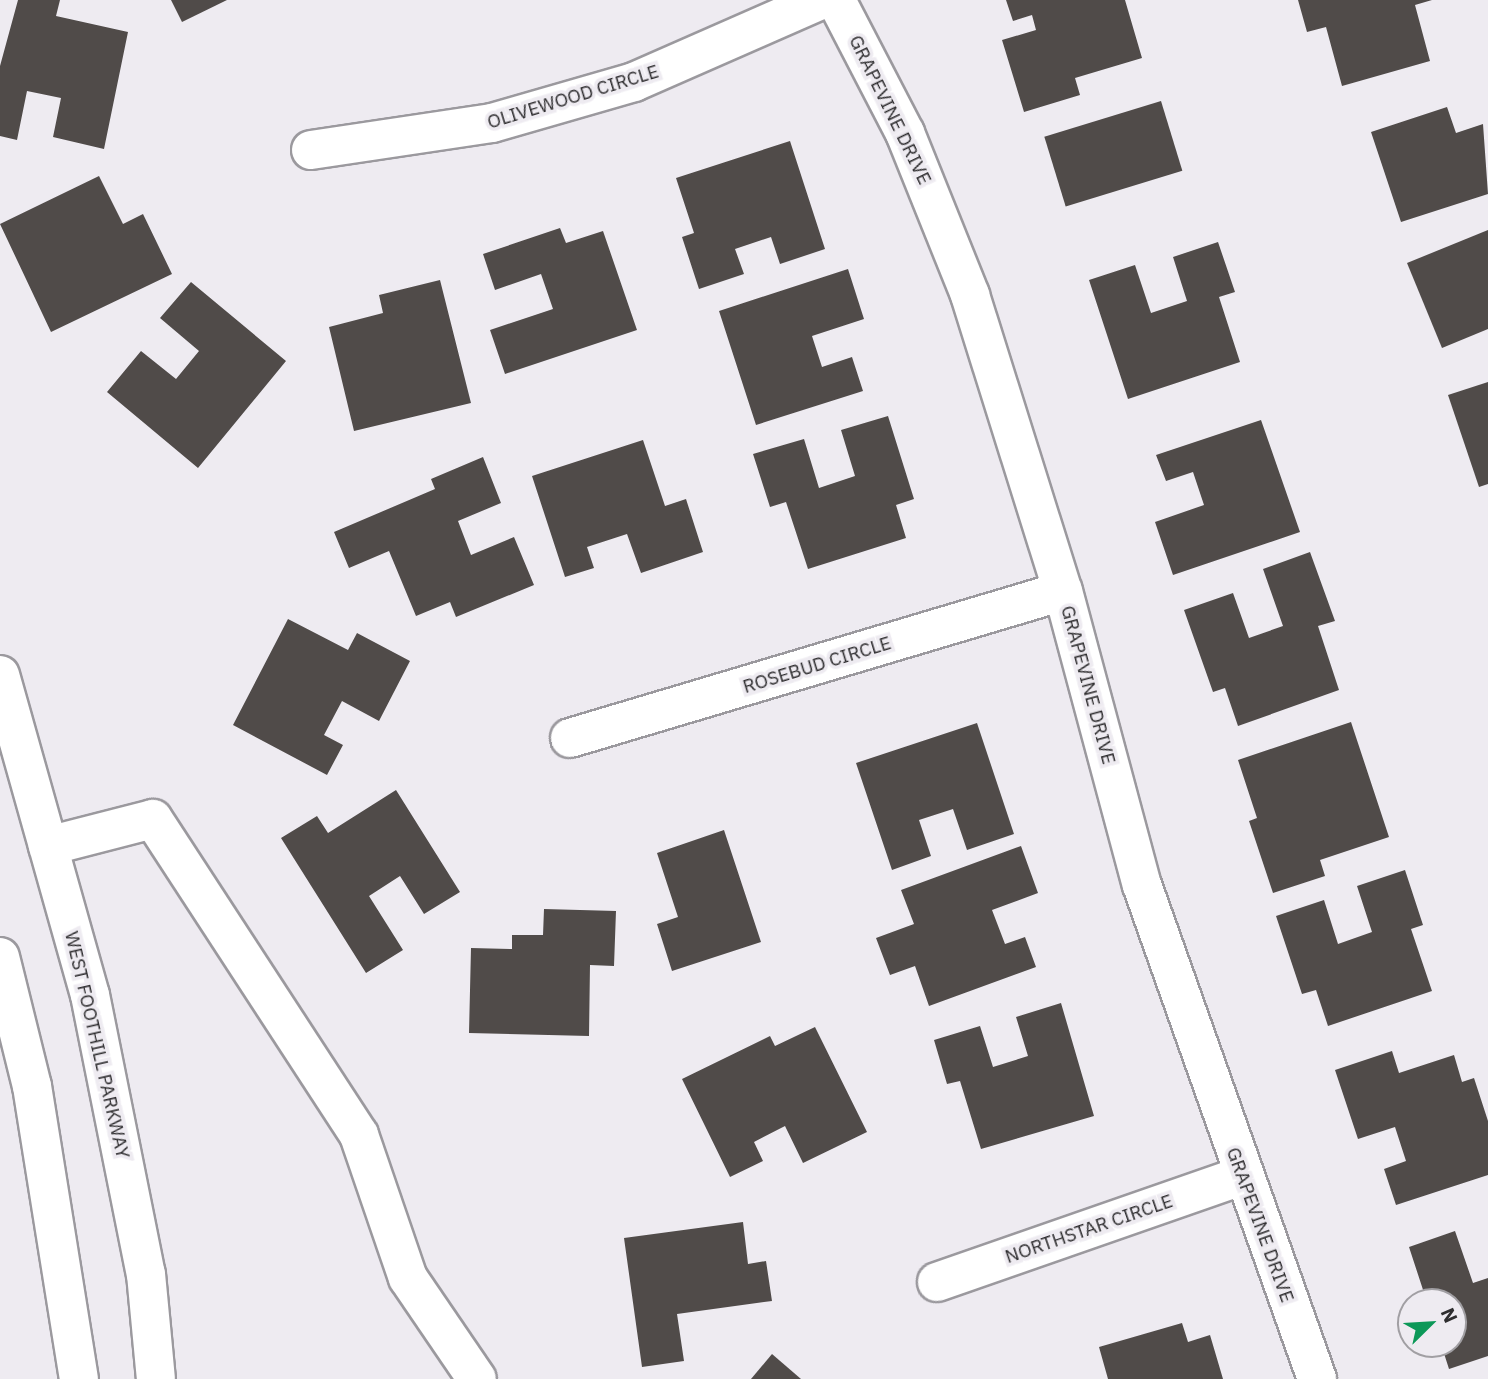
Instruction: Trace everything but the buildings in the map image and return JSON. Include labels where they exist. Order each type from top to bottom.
[{"type":"street","name":"OLIVEWOOD CIRCLE","points":[[311,150],[492,123],[634,82],[821,0]]},
{"type":"street","name":"GRAPEVINE DRIVE","points":[[836,0],[905,133],[970,295],[1063,591],[1142,885],[1241,1176],[1317,1379]]},
{"type":"street","name":"ROSEBUD CIRCLE","points":[[570,738],[1063,591]]},
{"type":"street","name":"WEST FOOTHILL PARKWAY","points":[[0,676],[90,995],[146,1274],[156,1379]]},
{"type":"street","points":[[48,846],[153,819],[359,1135],[408,1278],[477,1379]]},
{"type":"street","points":[[0,957],[32,1086],[79,1379]]},
{"type":"street","name":"NORTHSTAR CIRCLE","points":[[937,1282],[1241,1176]]}]
